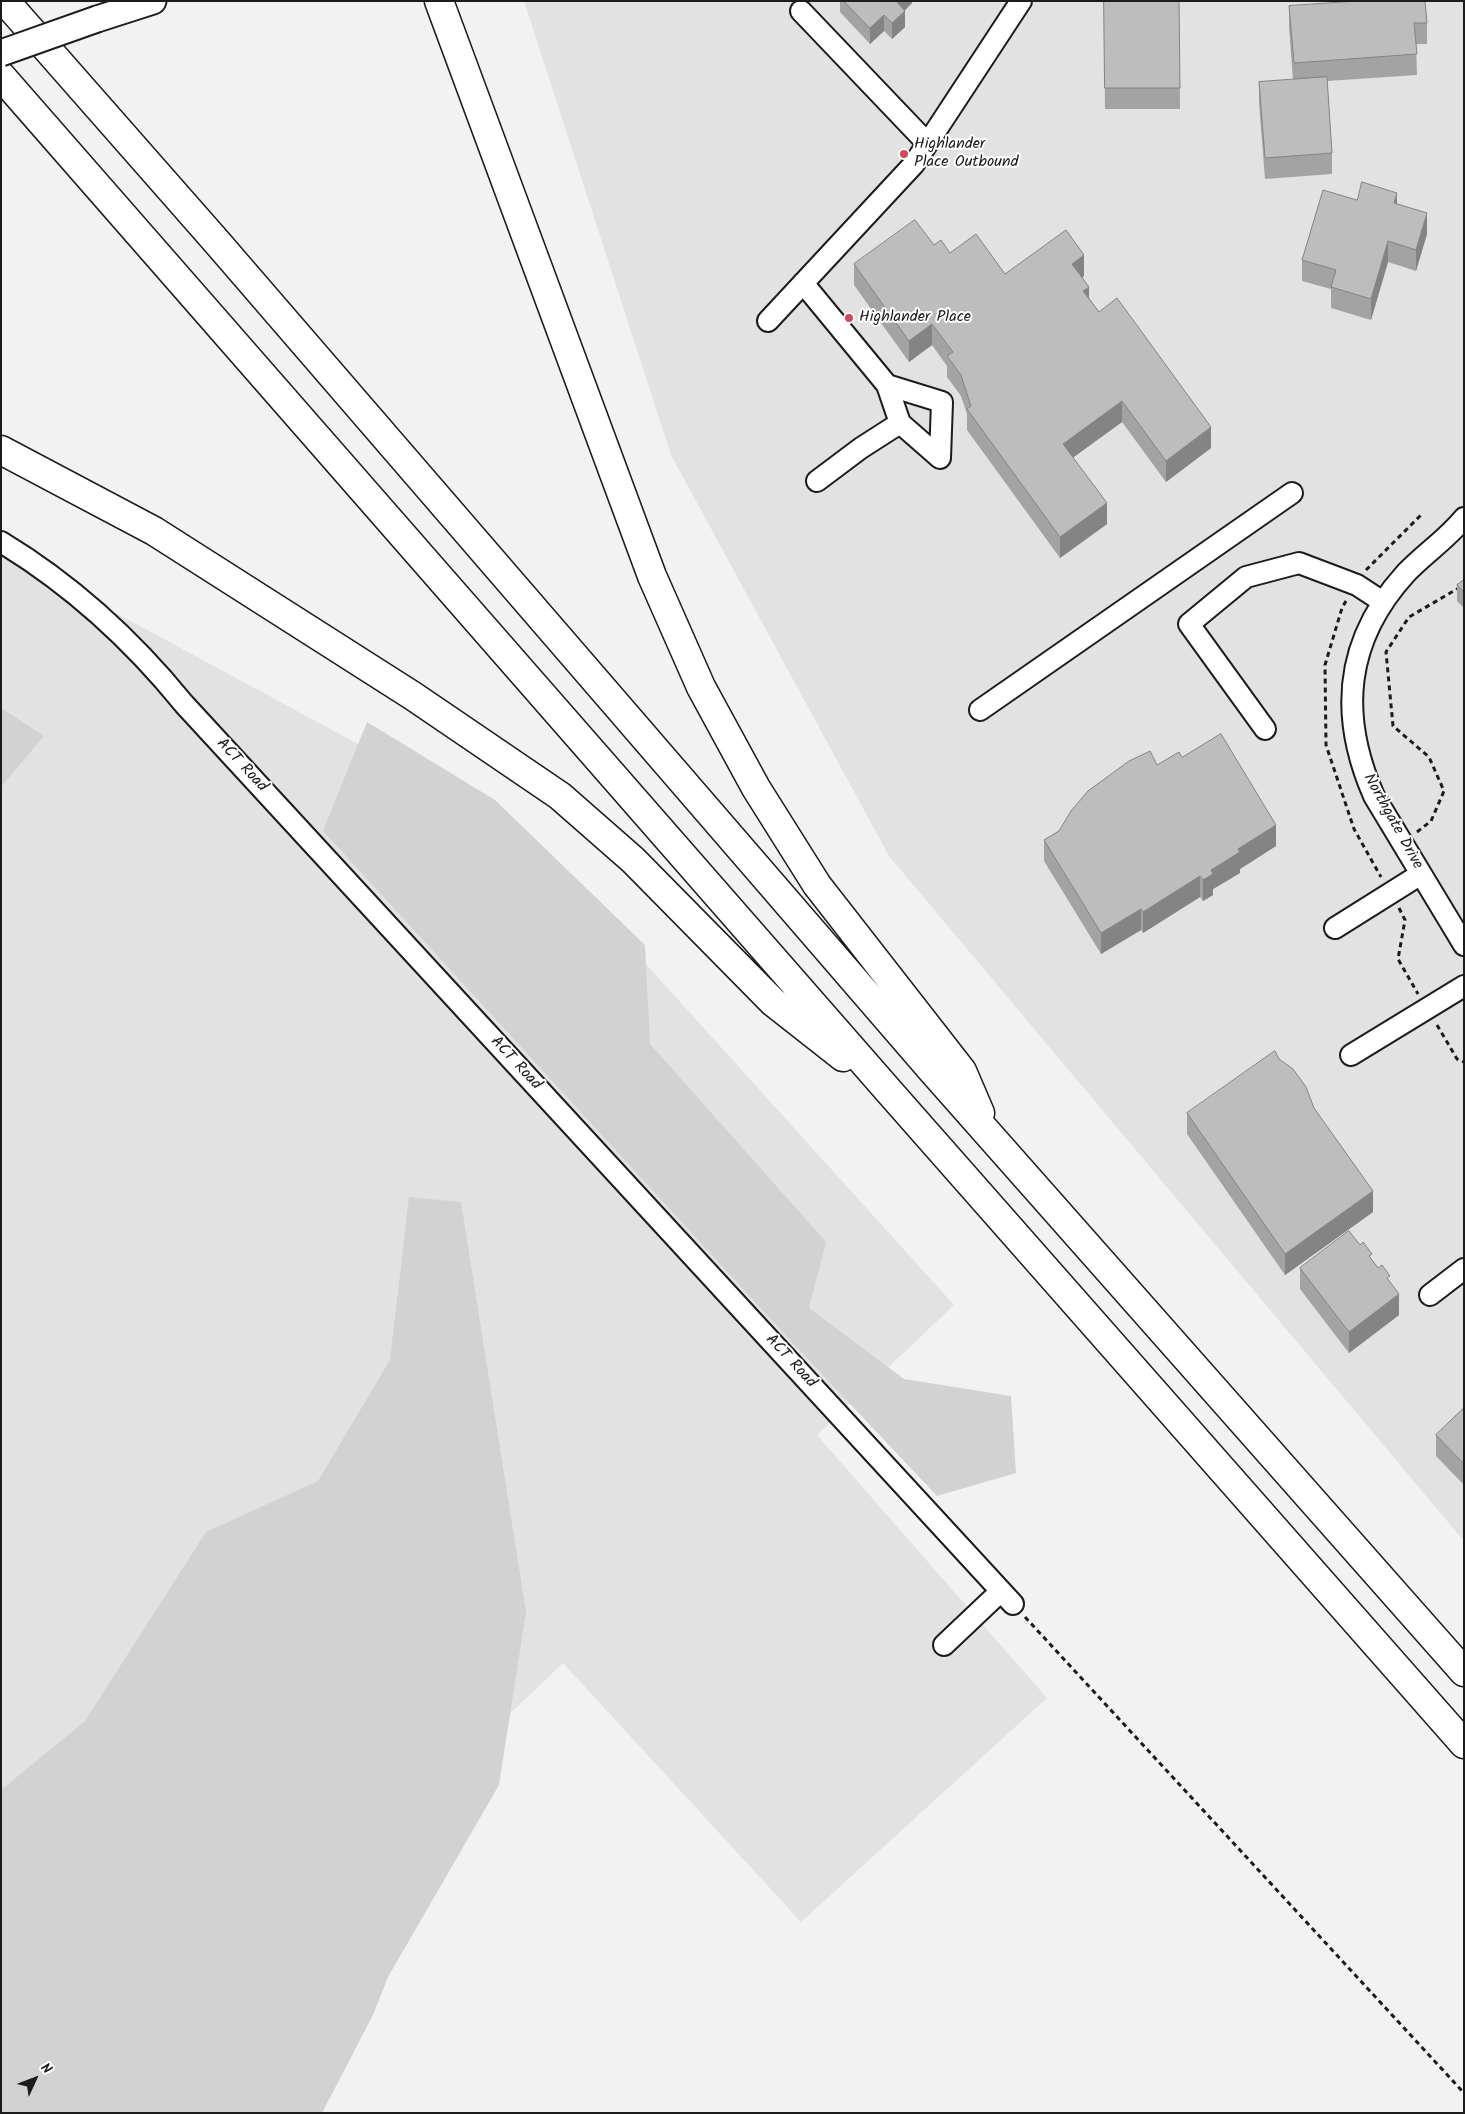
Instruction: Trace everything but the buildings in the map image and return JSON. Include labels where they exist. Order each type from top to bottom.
[{"type":"highway","points":[[5,1],[216,241],[473,541],[989,1135],[1464,1672]]},
{"type":"highway","points":[[439,1],[652,576],[701,687],[756,788],[817,884],[962,1071],[989,1135]]},
{"type":"highway","points":[[1,76],[894,1097],[1464,1744]]},
{"type":"highway","points":[[1,450],[154,531],[430,707],[560,796],[633,860],[773,1002],[894,1097]]},
{"type":"main road","points":[[1,53],[153,1]]},
{"type":"street","points":[[768,320],[914,164],[1021,1]]},
{"type":"street","points":[[801,11],[927,143]]},
{"type":"street","points":[[802,283],[887,385],[900,423],[940,458],[942,402],[887,385]]},
{"type":"street","points":[[817,481],[861,448],[900,423]]},
{"type":"street","points":[[980,710],[1292,493]]},
{"type":"street","name":"Northgate Drive","points":[[1461,935],[1421,874],[1374,796],[1363,771],[1356,746],[1351,714],[1352,688],[1358,655],[1373,618],[1383,602],[1408,571],[1432,551],[1464,518]]},
{"type":"street","name":"ACT Road","points":[[1,542],[33,561],[70,589],[138,651],[184,704],[1007,1598]]},
{"type":"street","points":[[1265,730],[1189,624],[1246,577],[1299,563],[1357,584],[1383,602]]},
{"type":"street","points":[[1336,928],[1421,874]]},
{"type":"street","points":[[1351,1055],[1464,986]]},
{"type":"street","points":[[1430,1295],[1464,1269]]},
{"type":"street","points":[[944,1644],[1007,1598]]},
{"type":"path","points":[[1402,843],[1431,822],[1444,791],[1429,757],[1394,726],[1386,652],[1409,617],[1464,585]]},
{"type":"path","points":[[1391,894],[1406,920],[1398,959],[1457,1059],[1464,1062]]},
{"type":"path","points":[[1007,1598],[1464,2093]]},
{"type":"shaded area","points":[[524,1],[1464,1],[1464,1541],[889,856],[671,455]]},
{"type":"shaded area","points":[[1,551],[532,838],[954,1305],[817,1435],[1047,1698],[801,1922],[563,1663],[92,2113],[1,2113]]},
{"type":"shaded area","points":[[1,708],[44,736],[1,787]]},
{"type":"shaded area","points":[[367,722],[495,800],[645,945],[650,1044],[826,1242],[809,1308],[904,1379],[1011,1396],[1016,1473],[937,1496],[788,1338],[323,831]]},
{"type":"shaded area","points":[[409,1197],[461,1202],[526,1612],[499,1785],[388,1977],[373,2015],[322,2113],[1,2113],[1,1790],[85,1721],[206,1532],[318,1481],[390,1360]]},
{"type":"place","name":"Highlander Place Outbound","points":[[904,154]]},
{"type":"place","name":"Highlander Place","points":[[849,318]]}]
